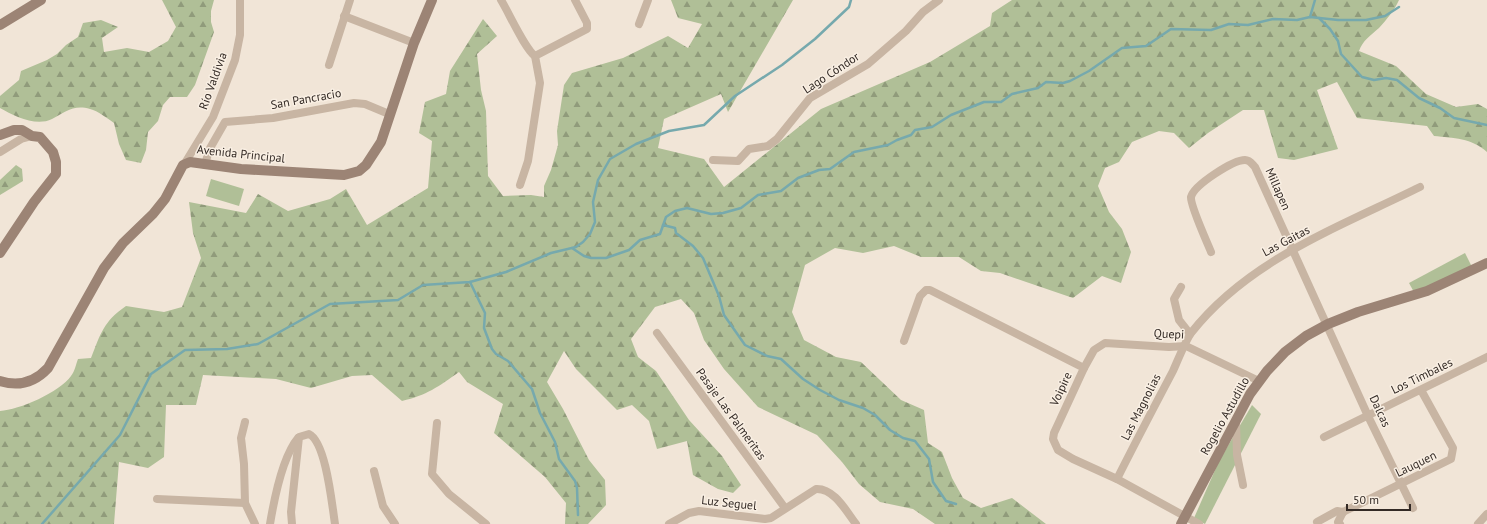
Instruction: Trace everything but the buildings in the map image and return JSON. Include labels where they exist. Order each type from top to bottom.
[{"type":"street","points":[[0,25],[41,0]]},
{"type":"street","name":"Río Valdivia","points":[[186,163],[213,117],[235,60],[240,35],[240,0]]},
{"type":"street","points":[[329,65],[350,0]]},
{"type":"street","name":"Avenida Principal","points":[[0,381],[19,384],[31,381],[40,377],[48,368],[104,268],[123,242],[153,214],[165,199],[172,189],[181,167],[186,163],[248,170],[339,175],[353,174],[366,165],[381,142],[389,114],[399,90],[414,43],[432,0]]},
{"type":"street","points":[[502,0],[531,54],[535,56],[540,83],[528,161],[520,185]]},
{"type":"street","points":[[535,56],[588,28],[588,23],[575,0]]},
{"type":"street","points":[[639,24],[648,0]]},
{"type":"street","name":"Lago Cóndor","points":[[713,160],[738,161],[749,149],[768,146],[777,139],[810,98],[868,64],[939,0]]},
{"type":"street","points":[[344,16],[414,43]]},
{"type":"street","name":"San Pancracio","points":[[205,165],[209,150],[225,122],[272,118],[354,103],[365,104],[389,114]]},
{"type":"street","points":[[0,135],[14,130],[22,130],[32,136]]},
{"type":"street","points":[[0,152],[22,139],[32,136],[40,137],[53,152],[56,162],[56,174],[30,207],[0,253]]},
{"type":"street","name":"Millapen","points":[[1211,252],[1193,206],[1191,196],[1195,190],[1215,173],[1245,160],[1250,161],[1255,167],[1292,250],[1328,324]]},
{"type":"street","name":"Las Gaitas","points":[[1186,346],[1190,334],[1238,286],[1262,268],[1292,250],[1420,187]]},
{"type":"street","name":"Rogelio Astudillo","points":[[1183,520],[1259,381],[1276,361],[1295,344],[1328,324],[1358,312],[1427,291],[1487,263]]},
{"type":"street","points":[[1181,287],[1174,299],[1179,320],[1190,334]]},
{"type":"street","name":"Voipire","points":[[904,341],[920,296],[926,290],[933,290],[1084,368],[1054,433],[1054,444],[1058,450],[1073,459],[1117,479],[1183,520],[1199,524]]},
{"type":"street","name":"Dalcas","points":[[1328,324],[1368,416],[1413,508]]},
{"type":"street","name":"Pasaje Las Palmeritas","points":[[657,333],[785,508]]},
{"type":"street","name":"Quepi","points":[[1084,368],[1094,350],[1104,343],[1169,347],[1186,346],[1259,381]]},
{"type":"street","name":"Las Magnolias","points":[[1117,479],[1186,346]]},
{"type":"street","name":"Los Timbales","points":[[1324,437],[1487,357]]},
{"type":"street","name":"Lauquen","points":[[1316,522],[1337,511],[1343,512],[1402,485],[1447,462],[1453,455],[1452,448],[1421,390]]},
{"type":"street","points":[[1236,421],[1237,455],[1243,485]]},
{"type":"street","points":[[245,422],[241,438],[244,464],[244,503],[255,524]]},
{"type":"street","points":[[437,423],[432,474],[449,494],[486,524]]},
{"type":"street","points":[[270,524],[278,489],[292,446],[299,437],[309,434],[314,436],[319,446],[324,464],[335,524]]},
{"type":"street","points":[[292,524],[291,512],[299,437]]},
{"type":"street","points":[[374,471],[383,506],[395,524]]},
{"type":"street","points":[[785,508],[816,490],[824,489],[832,494],[856,524]]},
{"type":"street","points":[[157,499],[244,503]]},
{"type":"street","name":"Luz Seguel","points":[[669,524],[689,513],[699,510],[765,519],[771,518],[785,508]]},
{"type":"street","points":[[1340,524],[1338,522],[1343,512]]},
{"type":"street","points":[[1478,524],[1487,514]]},
{"type":"green space","points":[[162,0],[214,0],[211,11],[211,22],[214,32],[195,85],[187,97],[170,97],[163,105],[158,121],[148,132],[146,150],[141,163],[126,160],[119,144],[114,123],[93,110],[79,107],[74,108],[52,119],[39,122],[25,120],[0,108],[0,96],[19,80],[21,71],[57,54],[66,45],[78,37],[83,23],[101,20],[118,27],[102,38],[104,52],[127,48],[149,52],[168,41],[176,27]]},
{"type":"green space","points":[[671,0],[793,0],[728,112],[721,94],[664,119],[658,148],[704,159],[724,187],[821,109],[930,62],[990,26],[992,13],[1012,0],[1399,0],[1388,18],[1365,41],[1359,51],[1396,66],[1426,94],[1456,107],[1478,104],[1487,109],[1487,152],[1469,141],[1434,136],[1427,126],[1357,118],[1337,82],[1317,90],[1338,149],[1294,160],[1278,158],[1264,110],[1243,110],[1208,133],[1189,148],[1174,133],[1159,131],[1132,142],[1119,162],[1105,168],[1098,186],[1109,212],[1122,229],[1131,252],[1121,283],[1102,276],[1073,298],[1000,273],[981,271],[959,257],[921,257],[894,246],[863,253],[835,248],[805,265],[792,312],[804,340],[836,357],[861,362],[901,400],[924,410],[928,443],[942,452],[952,478],[963,498],[981,508],[1012,498],[1046,524],[935,524],[913,509],[880,502],[859,484],[842,462],[817,435],[758,407],[724,369],[704,340],[694,313],[681,299],[655,307],[631,339],[638,357],[656,371],[689,420],[722,456],[741,485],[733,493],[718,489],[693,475],[687,441],[657,449],[649,421],[632,405],[617,410],[576,369],[564,351],[547,382],[563,409],[589,460],[605,480],[606,505],[588,524],[565,524],[566,503],[545,477],[494,433],[503,404],[467,382],[459,372],[432,390],[402,401],[372,375],[352,376],[311,388],[276,379],[203,375],[196,405],[166,405],[164,457],[148,468],[119,462],[114,524],[0,524],[0,411],[28,404],[49,394],[66,382],[72,374],[78,359],[91,358],[100,335],[107,323],[126,306],[164,312],[182,307],[201,258],[193,233],[189,202],[246,213],[258,194],[288,211],[330,199],[346,189],[367,225],[428,188],[432,141],[419,133],[425,102],[446,94],[450,71],[483,19],[497,36],[477,54],[481,90],[486,111],[488,176],[503,196],[531,195],[544,197],[544,186],[551,170],[558,145],[557,131],[564,85],[572,73],[623,58],[668,36],[688,48],[702,24],[678,18]]},
{"type":"green space","points":[[16,165],[22,169],[23,181],[0,195],[0,180]]},
{"type":"green space","points":[[211,179],[244,189],[239,206],[206,196]]},
{"type":"green space","points":[[1465,253],[1472,267],[1415,294],[1409,283]]},
{"type":"green space","points":[[1252,405],[1261,414],[1205,524],[1194,518],[1219,461]]},
{"type":"waterway","points":[[42,524],[120,435],[151,374],[185,350],[227,349],[258,344],[330,304],[398,300],[423,285],[470,282],[506,272],[551,253],[576,247],[590,234],[595,222],[593,202],[598,180],[610,159],[636,144],[669,131],[704,125],[735,96],[782,65],[815,39],[849,7],[851,0]]},
{"type":"waterway","points":[[1310,17],[1315,0]]},
{"type":"waterway","points":[[572,248],[584,256],[591,258],[606,258],[629,250],[640,240],[660,234],[666,217],[675,211],[687,208],[711,214],[723,213],[741,208],[758,195],[781,191],[798,178],[819,170],[830,169],[854,152],[888,145],[911,135],[915,130],[932,127],[951,115],[984,102],[1001,102],[1012,94],[1038,88],[1046,82],[1063,83],[1070,81],[1089,71],[1122,48],[1146,46],[1171,29],[1211,30],[1229,24],[1248,25],[1273,19],[1297,20],[1310,17],[1338,20],[1366,20],[1385,16],[1399,7]]},
{"type":"waterway","points":[[1319,18],[1330,29],[1338,41],[1341,54],[1362,77],[1374,80],[1386,78],[1397,80],[1419,98],[1440,108],[1454,118],[1487,125]]},
{"type":"waterway","points":[[663,225],[675,228],[676,233],[693,246],[703,258],[719,296],[724,315],[745,345],[767,356],[781,359],[803,379],[820,390],[839,400],[863,408],[875,415],[890,430],[903,438],[915,441],[929,459],[933,482],[946,501],[956,504]]},
{"type":"waterway","points":[[470,282],[485,313],[484,328],[492,349],[496,354],[508,361],[532,389],[540,413],[555,442],[559,459],[575,481],[577,488],[578,515]]}]
